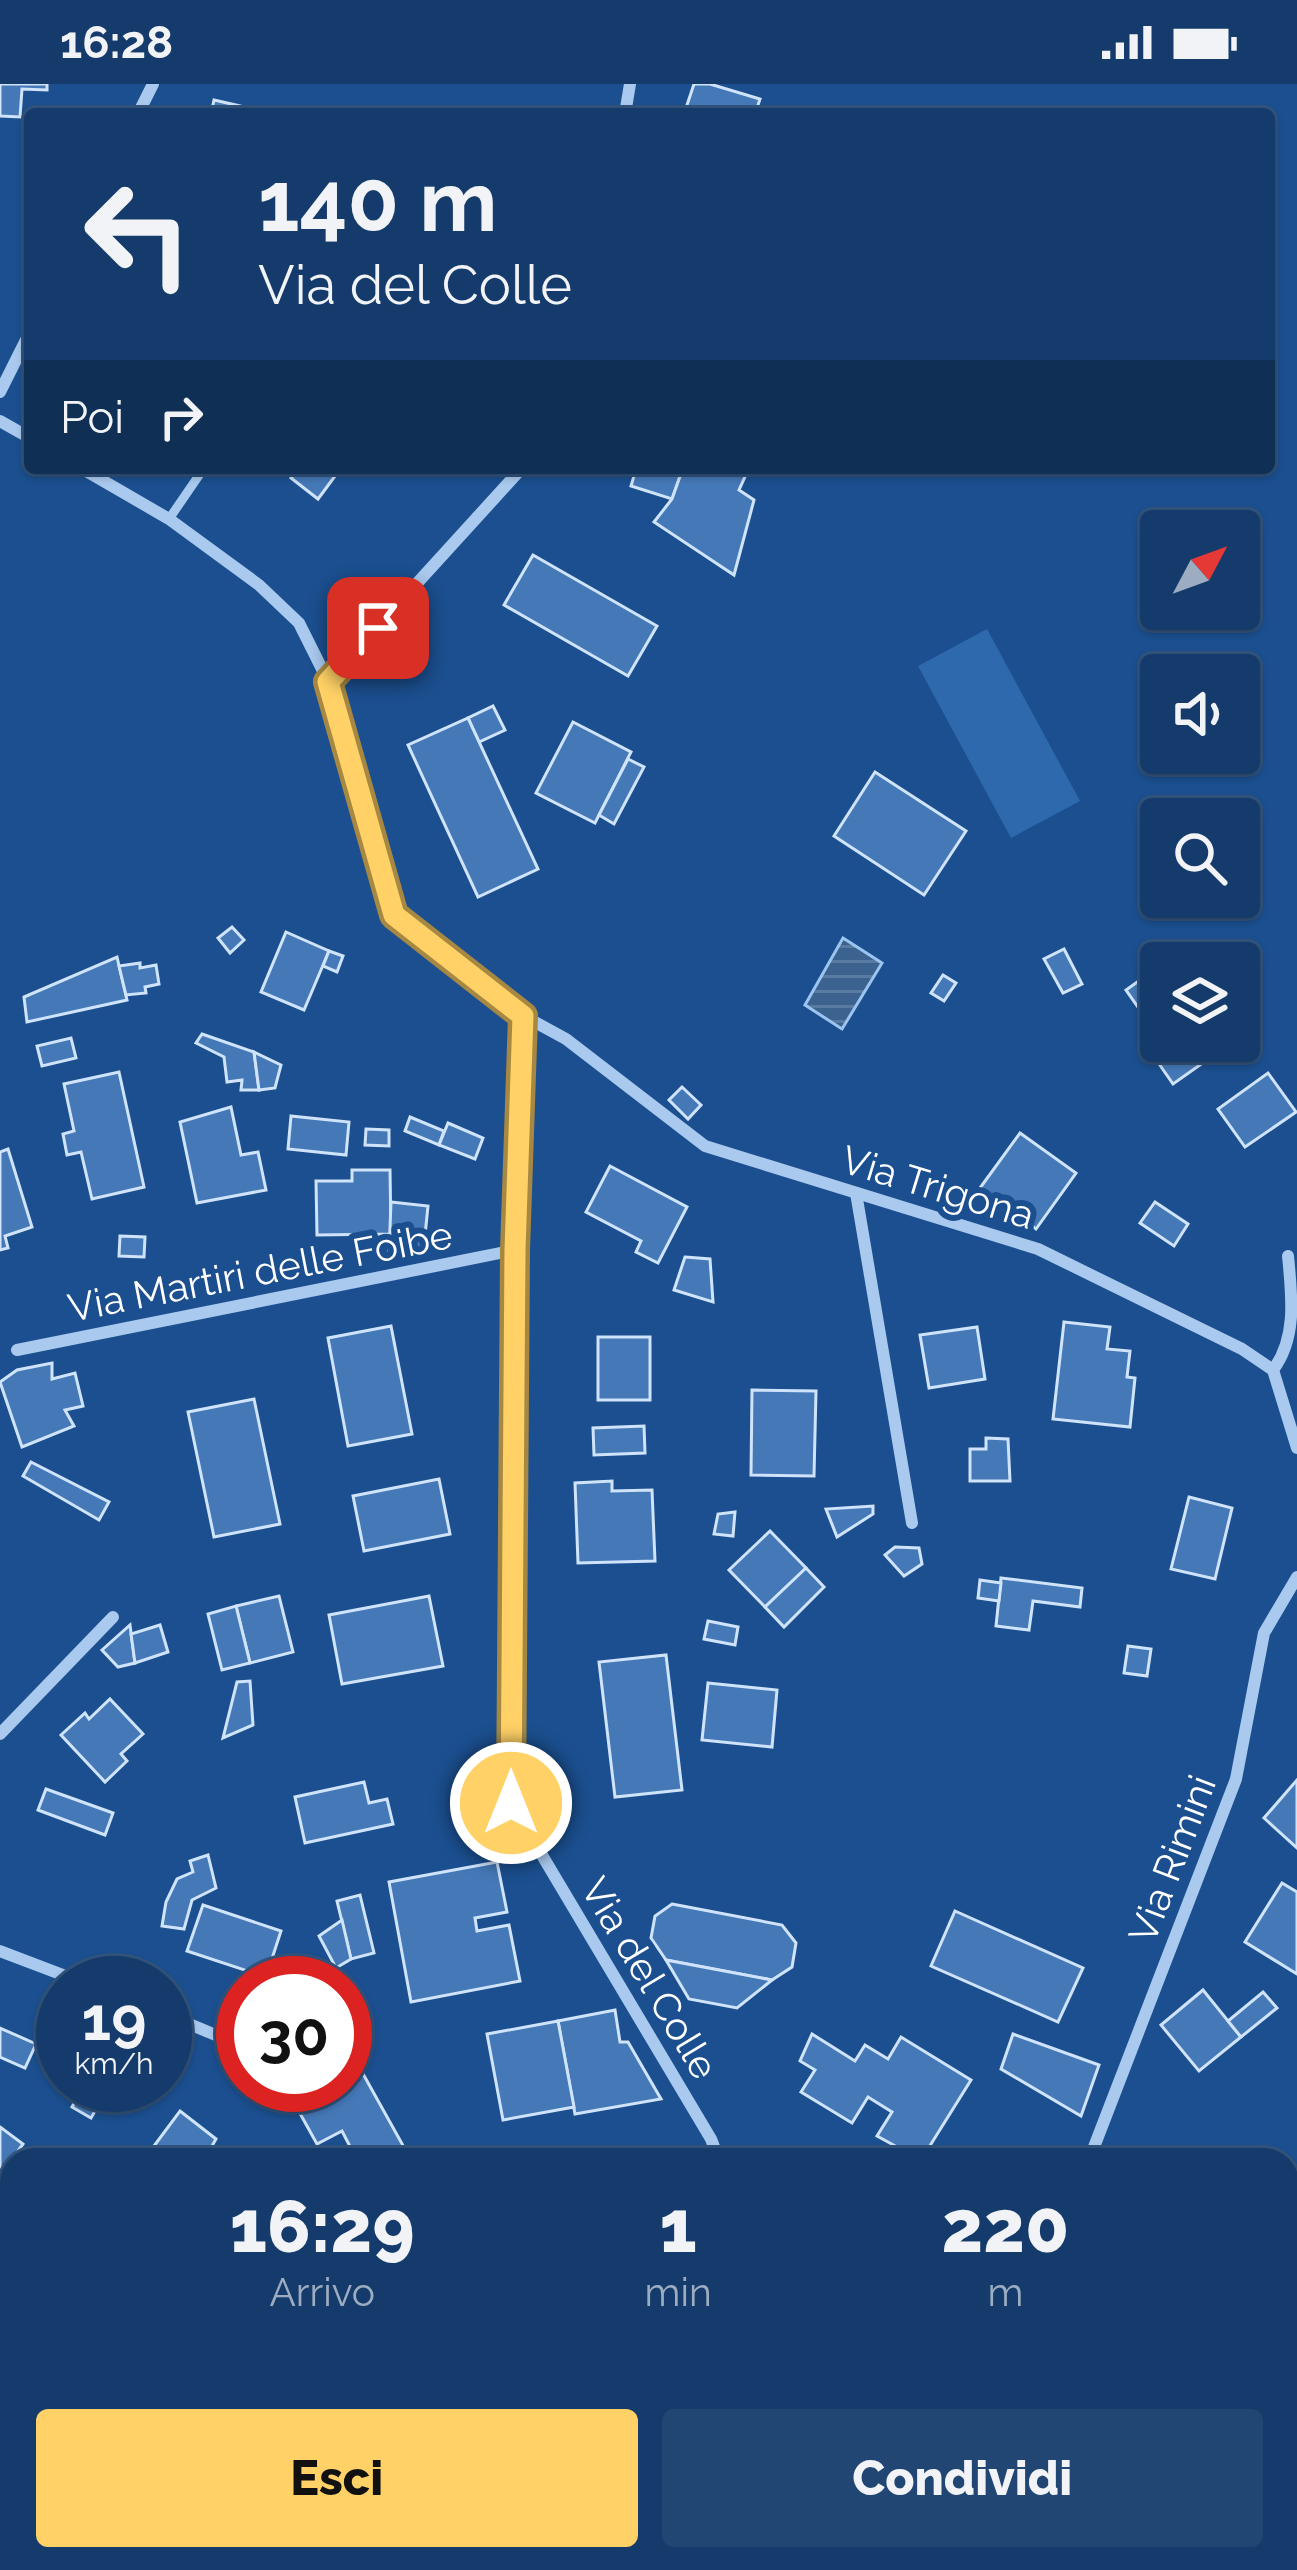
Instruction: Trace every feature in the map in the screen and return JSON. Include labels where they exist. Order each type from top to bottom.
[{"type":"street","points":[[0,392],[24,344]]},
{"type":"street","points":[[91,474],[169,519],[260,585],[299,623],[328,682],[394,915],[523,1016]]},
{"type":"street","points":[[328,682],[517,474]]},
{"type":"street","name":"Via Trigona","points":[[523,1016],[566,1039],[705,1146],[1055,1257],[1242,1349],[1273,1370]]},
{"type":"street","name":"Via del Colle","points":[[523,1016],[515,1250],[511,1803],[715,2148]]},
{"type":"street","points":[[856,1193],[911,1523]]},
{"type":"street","name":"Via Martiri delle Foibe","points":[[17,1351],[515,1250]]},
{"type":"street","points":[[1288,1256],[1293,1306],[1289,1352],[1273,1370],[1297,1448]]},
{"type":"street","name":"Via Rimini","points":[[1094,2148],[1236,1779],[1264,1633],[1297,1577]]},
{"type":"street","points":[[0,1734],[113,1617]]},
{"type":"street","points":[[0,1951],[36,1965]]},
{"type":"lane","points":[[169,519],[199,474]]},
{"type":"shaded area","points":[[987,629],[1080,801],[1011,838],[918,666]]},
{"type":"shaded area","points":[[843,938],[882,963],[842,1029],[805,1005]]},
{"type":"building","points":[[0,84],[47,84],[47,90],[22,89],[20,117],[0,116]]},
{"type":"building","points":[[694,84],[760,99],[757,108],[686,108]]},
{"type":"building","points":[[214,100],[240,106],[240,108],[212,108]]},
{"type":"building","points":[[294,474],[337,474],[318,499],[291,478]]},
{"type":"building","points":[[628,474],[681,474],[672,499],[631,486],[634,476]]},
{"type":"building","points":[[681,474],[746,474],[739,490],[754,500],[734,575],[654,522],[672,499]]},
{"type":"building","points":[[533,555],[657,626],[628,676],[504,605]]},
{"type":"building","points":[[493,706],[505,730],[479,742],[468,718]]},
{"type":"building","points":[[468,718],[538,869],[478,897],[408,745]]},
{"type":"building","points":[[573,722],[631,752],[595,823],[536,793]]},
{"type":"building","points":[[628,759],[644,767],[614,824],[599,815]]},
{"type":"building","points":[[875,772],[966,831],[924,895],[834,836]]},
{"type":"building","points":[[232,927],[244,940],[230,953],[218,938]]},
{"type":"building","points":[[286,932],[329,951],[304,1010],[261,992]]},
{"type":"building","points":[[1064,949],[1082,984],[1063,993],[1044,959]]},
{"type":"building","points":[[329,951],[343,956],[337,972],[323,966]]},
{"type":"building","points":[[117,957],[127,1000],[27,1022],[24,997]]},
{"type":"building","points":[[140,963],[140,968],[156,965],[159,984],[145,987],[146,993],[126,995],[119,966]]},
{"type":"building","points":[[943,975],[956,983],[944,1001],[931,993]]},
{"type":"building","points":[[1140,980],[1140,1010],[1126,990]]},
{"type":"building","points":[[202,1034],[254,1052],[259,1090],[241,1090],[242,1080],[227,1082],[224,1057],[196,1043]]},
{"type":"building","points":[[71,1038],[76,1058],[42,1066],[37,1046]]},
{"type":"building","points":[[254,1052],[281,1065],[275,1088],[259,1090]]},
{"type":"building","points":[[1158,1062],[1204,1062],[1173,1084]]},
{"type":"building","points":[[119,1072],[144,1187],[92,1199],[81,1152],[67,1155],[63,1134],[74,1131],[64,1084]]},
{"type":"building","points":[[1268,1073],[1296,1112],[1245,1147],[1218,1109]]},
{"type":"building","points":[[682,1087],[701,1105],[688,1119],[669,1100]]},
{"type":"building","points":[[231,1107],[241,1155],[258,1152],[266,1190],[197,1203],[180,1122]]},
{"type":"building","points":[[291,1116],[349,1122],[346,1155],[288,1149]]},
{"type":"building","points":[[410,1117],[444,1131],[439,1145],[405,1131]]},
{"type":"building","points":[[448,1123],[483,1138],[475,1159],[439,1145]]},
{"type":"building","points":[[366,1129],[389,1130],[389,1146],[365,1145]]},
{"type":"building","points":[[1020,1133],[1076,1173],[1036,1229],[980,1188]]},
{"type":"building","points":[[8,1149],[32,1227],[5,1236],[8,1248],[0,1250],[0,1152]]},
{"type":"building","points":[[610,1166],[687,1207],[658,1263],[636,1252],[641,1241],[586,1212]]},
{"type":"building","points":[[352,1170],[390,1170],[391,1234],[317,1235],[316,1181],[352,1181]]},
{"type":"building","points":[[391,1202],[428,1206],[423,1255],[389,1254]]},
{"type":"building","points":[[1155,1202],[1188,1224],[1174,1246],[1140,1223]]},
{"type":"building","points":[[120,1236],[145,1237],[144,1257],[119,1256]]},
{"type":"building","points":[[685,1257],[710,1259],[713,1302],[674,1290]]},
{"type":"building","points":[[1064,1322],[1110,1327],[1107,1349],[1130,1351],[1127,1377],[1135,1378],[1130,1427],[1053,1419]]},
{"type":"building","points":[[391,1326],[412,1434],[348,1446],[328,1338]]},
{"type":"building","points":[[977,1327],[985,1379],[929,1388],[920,1335]]},
{"type":"building","points":[[598,1337],[650,1337],[650,1400],[598,1400]]},
{"type":"building","points":[[52,1363],[52,1379],[75,1373],[83,1406],[65,1410],[74,1426],[22,1447],[0,1382],[17,1370]]},
{"type":"building","points":[[752,1390],[816,1391],[814,1476],[751,1475]]},
{"type":"building","points":[[254,1399],[280,1524],[214,1537],[188,1412]]},
{"type":"building","points":[[644,1426],[645,1453],[594,1455],[593,1428]]},
{"type":"building","points":[[986,1438],[1008,1439],[1010,1481],[970,1481],[970,1449],[986,1449]]},
{"type":"building","points":[[31,1462],[109,1502],[99,1520],[23,1476]]},
{"type":"building","points":[[439,1479],[450,1534],[364,1551],[353,1496]]},
{"type":"building","points":[[612,1481],[612,1491],[652,1490],[655,1561],[578,1563],[575,1483]]},
{"type":"building","points":[[1189,1497],[1232,1508],[1215,1579],[1171,1569]]},
{"type":"building","points":[[873,1506],[873,1514],[837,1537],[826,1509]]},
{"type":"building","points":[[735,1512],[733,1536],[714,1534],[718,1514]]},
{"type":"building","points":[[770,1531],[806,1568],[765,1607],[729,1570]]},
{"type":"building","points":[[895,1547],[919,1548],[922,1564],[904,1576],[885,1555]]},
{"type":"building","points":[[806,1568],[824,1587],[784,1627],[765,1607]]},
{"type":"building","points":[[1001,1578],[1082,1588],[1080,1607],[1033,1601],[1029,1630],[996,1626]]},
{"type":"building","points":[[980,1580],[1001,1583],[999,1601],[978,1598]]},
{"type":"building","points":[[279,1596],[293,1652],[250,1663],[236,1606]]},
{"type":"building","points":[[429,1596],[443,1666],[342,1684],[329,1615]]},
{"type":"building","points":[[236,1606],[250,1663],[222,1670],[208,1614]]},
{"type":"building","points":[[708,1621],[738,1627],[735,1645],[704,1639]]},
{"type":"building","points":[[130,1625],[135,1663],[118,1667],[102,1650]]},
{"type":"building","points":[[160,1625],[168,1652],[135,1663],[131,1634]]},
{"type":"building","points":[[1128,1646],[1151,1649],[1147,1676],[1124,1673]]},
{"type":"building","points":[[666,1655],[682,1790],[615,1797],[599,1662]]},
{"type":"building","points":[[250,1681],[253,1725],[223,1738],[237,1682]]},
{"type":"building","points":[[708,1683],[777,1690],[772,1747],[702,1740]]},
{"type":"building","points":[[110,1699],[143,1734],[121,1754],[127,1761],[105,1782],[61,1735],[85,1713],[89,1719]]},
{"type":"building","points":[[1297,1780],[1297,1848],[1264,1818]]},
{"type":"building","points":[[364,1782],[369,1803],[387,1799],[393,1824],[305,1843],[295,1797]]},
{"type":"building","points":[[46,1789],[113,1813],[105,1835],[38,1810]]},
{"type":"building","points":[[208,1855],[216,1888],[192,1900],[184,1929],[162,1926],[177,1879],[193,1872],[190,1861]]},
{"type":"building","points":[[497,1862],[507,1912],[475,1918],[477,1931],[509,1925],[520,1981],[411,2002],[389,1882]]},
{"type":"building","points":[[1282,1883],[1297,1892],[1297,1974],[1245,1942]]},
{"type":"building","points":[[360,1895],[374,1953],[350,1956],[337,1901]]},
{"type":"building","points":[[672,1904],[782,1925],[796,1943],[792,1967],[772,1980],[666,1960],[651,1938],[655,1916]]},
{"type":"building","points":[[203,1905],[281,1931],[273,1956],[216,1956],[216,1961],[187,1951]]},
{"type":"building","points":[[955,1911],[1083,1968],[1058,2022],[931,1966]]},
{"type":"building","points":[[342,1920],[350,1956],[330,1956],[319,1936]]},
{"type":"building","points":[[666,1960],[772,1980],[737,2008],[689,1999]]},
{"type":"building","points":[[1203,1990],[1241,2037],[1199,2071],[1161,2025]]},
{"type":"building","points":[[1263,1992],[1277,2008],[1241,2037],[1228,2021]]},
{"type":"building","points":[[615,2010],[620,2042],[628,2042],[661,2099],[575,2114],[558,2021]]},
{"type":"building","points":[[558,2021],[574,2107],[503,2120],[487,2034]]},
{"type":"building","points":[[0,2028],[36,2044],[25,2068],[0,2057]]},
{"type":"building","points":[[812,2034],[855,2061],[865,2045],[888,2059],[901,2037],[971,2080],[928,2148],[899,2148],[877,2136],[892,2112],[868,2097],[852,2123],[801,2092],[815,2070],[800,2061]]},
{"type":"building","points":[[1013,2034],[1099,2065],[1081,2116],[1001,2069]]},
{"type":"building","points":[[372,2090],[404,2148],[351,2148],[342,2131],[317,2144],[299,2112],[372,2112]]},
{"type":"building","points":[[181,2112],[216,2139],[211,2148],[152,2148]]},
{"type":"building","points":[[0,2127],[23,2144],[20,2148],[0,2148]]},
{"type":"route","points":[[378,628],[328,682],[394,915],[523,1016],[515,1250],[511,1803]]}]
